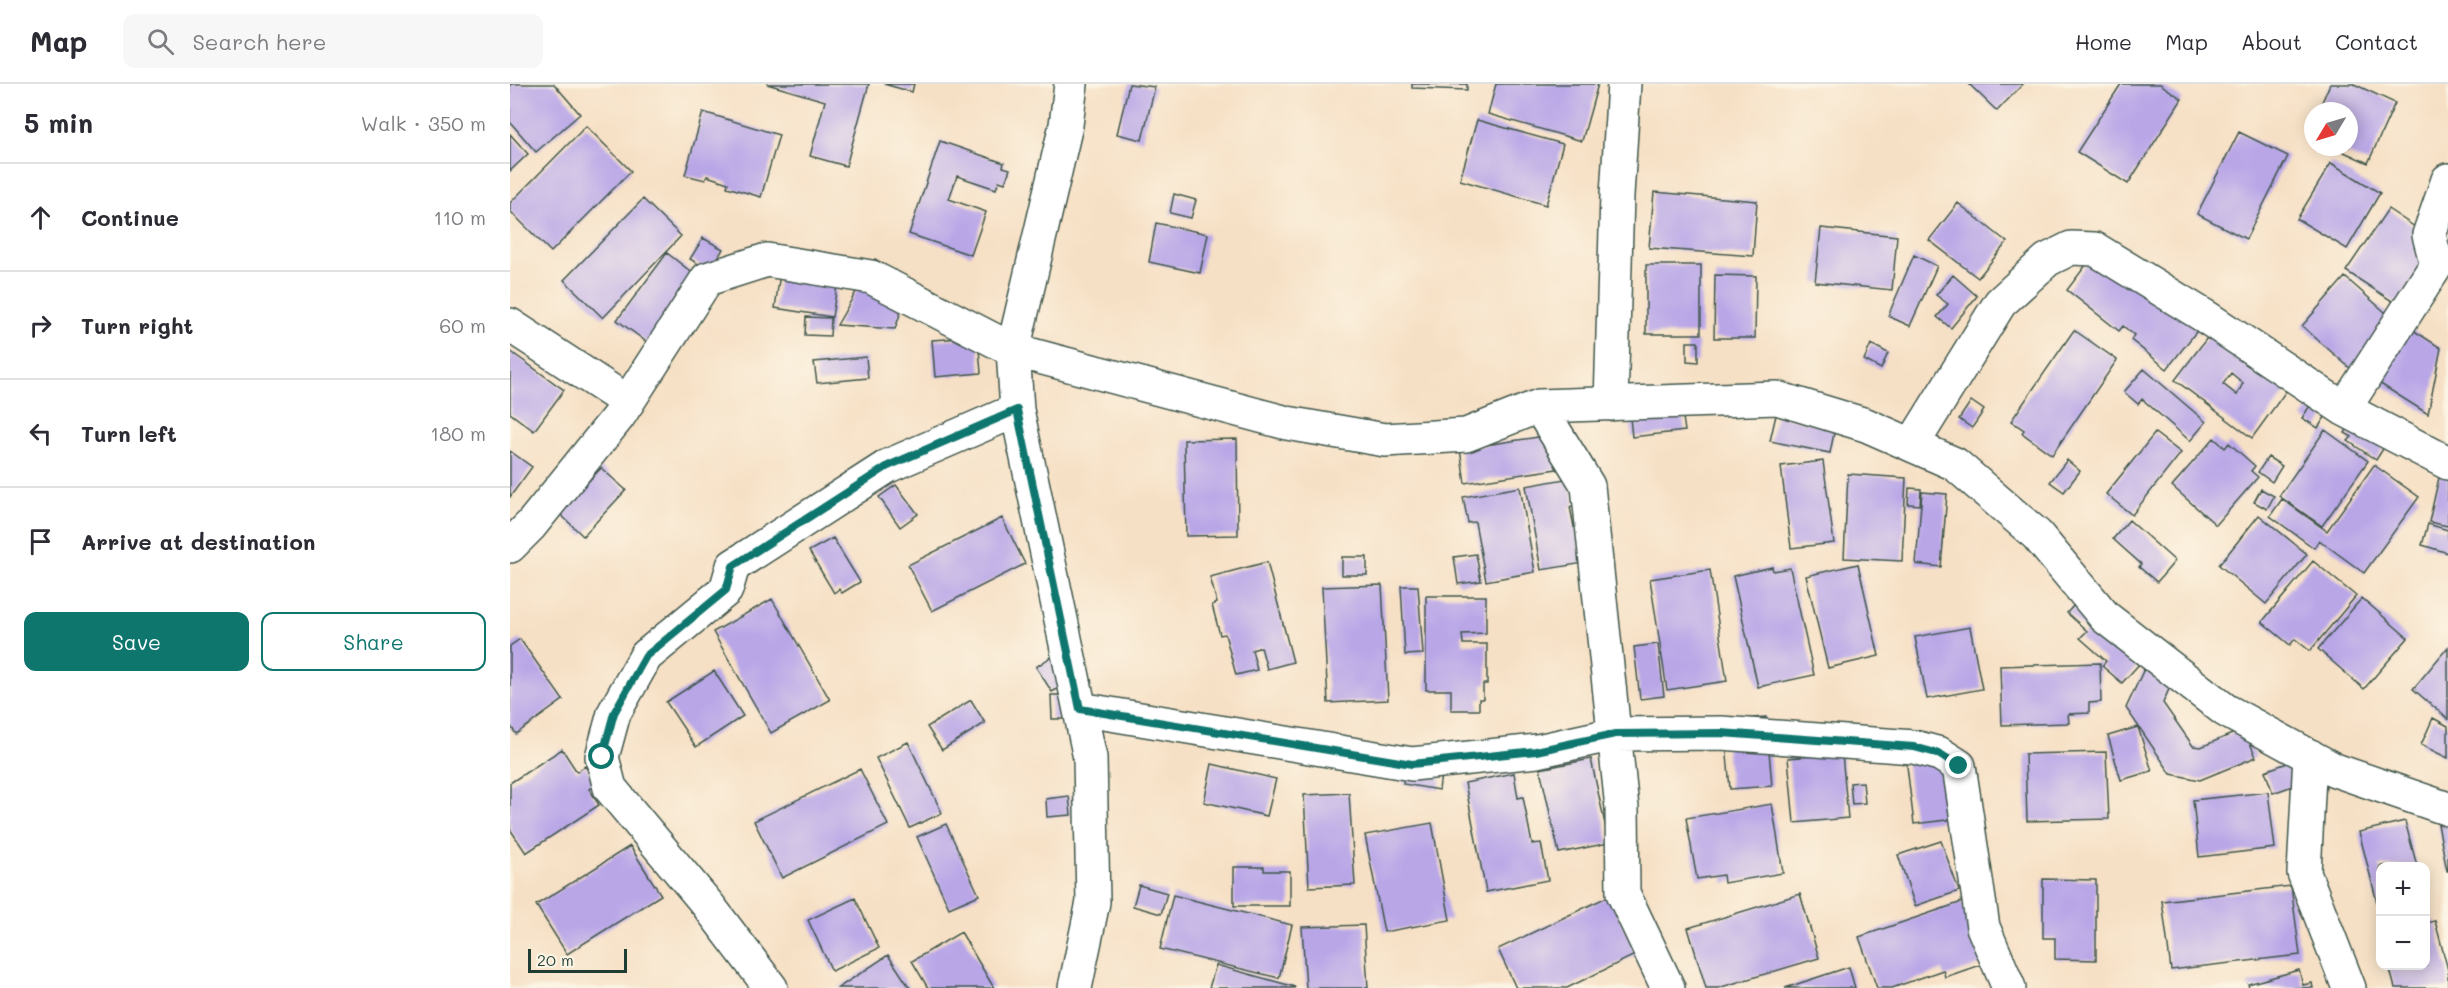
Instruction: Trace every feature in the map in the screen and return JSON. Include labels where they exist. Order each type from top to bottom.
[{"type":"street","points":[[1071,84],[1066,125],[1013,350],[1017,410],[1090,758],[1093,902],[1076,988]]},
{"type":"street","points":[[1611,404],[1617,195],[1624,84]]},
{"type":"street","points":[[2344,409],[2439,261],[2434,254],[2429,234],[2448,180]]},
{"type":"street","points":[[1912,445],[2000,303],[2047,260],[2071,248],[2095,249],[2206,317],[2344,409],[2448,463]]},
{"type":"street","points":[[510,546],[545,507],[618,417],[707,279],[767,260],[871,277],[1013,350],[1287,423],[1385,440],[1466,435],[1539,406],[1777,398],[1866,425],[1954,464],[2037,535],[2104,617],[2225,710],[2335,770],[2448,809]]},
{"type":"street","points":[[510,325],[628,402]]},
{"type":"street","points":[[1539,406],[1588,486],[1622,808],[1623,893],[1668,988]]},
{"type":"street","points":[[771,988],[708,905],[610,788],[602,757],[614,713],[646,656],[726,590],[733,566],[888,466],[1017,410]]},
{"type":"street","points":[[1080,709],[1412,764],[1536,751],[1615,734],[1721,733],[1914,747],[1940,754],[1959,766],[1983,927],[2009,988]]},
{"type":"street","points":[[2310,756],[2304,873],[2349,988]]},
{"type":"building","points":[[510,84],[554,84],[580,114],[536,152],[510,122]]},
{"type":"building","points":[[767,84],[869,84],[846,166],[810,156],[825,101]]},
{"type":"building","points":[[884,84],[914,84],[912,92]]},
{"type":"building","points":[[1129,84],[1155,87],[1142,140],[1117,134]]},
{"type":"building","points":[[1412,84],[1467,84],[1467,90],[1412,88]]},
{"type":"building","points":[[1496,84],[1598,84],[1582,141],[1488,114]]},
{"type":"building","points":[[1969,84],[2023,84],[1997,111]]},
{"type":"building","points":[[2121,84],[2160,84],[2182,99],[2128,184],[2077,152]]},
{"type":"building","points":[[2330,84],[2354,84],[2395,103],[2368,163],[2353,156],[2358,156],[2358,102],[2322,102]]},
{"type":"building","points":[[703,112],[779,135],[761,197],[727,187],[728,183],[707,176],[705,180],[685,175]]},
{"type":"building","points":[[1477,120],[1563,144],[1546,205],[1460,180]]},
{"type":"building","points":[[586,126],[631,171],[551,252],[510,211],[510,203]]},
{"type":"building","points":[[2239,132],[2288,156],[2246,239],[2197,214]]},
{"type":"building","points":[[510,134],[528,154],[510,171]]},
{"type":"building","points":[[940,141],[1004,163],[1003,167],[1010,169],[1005,183],[999,181],[996,189],[957,176],[949,199],[986,212],[971,255],[909,234]]},
{"type":"building","points":[[2331,163],[2380,193],[2347,249],[2297,219]]},
{"type":"building","points":[[1654,192],[1757,201],[1753,256],[1649,248]]},
{"type":"building","points":[[1174,194],[1196,200],[1191,218],[1170,213]]},
{"type":"building","points":[[643,199],[681,236],[603,318],[564,280]]},
{"type":"building","points":[[1958,203],[2007,242],[1978,278],[1929,240]]},
{"type":"building","points":[[2388,209],[2439,243],[2398,305],[2346,271]]},
{"type":"building","points":[[1156,223],[1208,234],[1200,273],[1149,262]]},
{"type":"building","points":[[1821,228],[1897,236],[1892,290],[1815,282]]},
{"type":"building","points":[[703,238],[723,249],[710,271],[690,259]]},
{"type":"building","points":[[2102,244],[2203,323],[2167,369],[2131,340],[2134,335],[2123,326],[2119,331],[2067,290]]},
{"type":"building","points":[[783,252],[841,261],[832,317],[775,308]]},
{"type":"building","points":[[667,253],[695,275],[648,343],[617,320]]},
{"type":"building","points":[[1914,255],[1937,266],[1910,326],[1888,316]]},
{"type":"building","points":[[875,259],[911,282],[895,329],[837,325]]},
{"type":"building","points":[[1646,265],[1701,265],[1701,334],[1646,334]]},
{"type":"building","points":[[1715,275],[1756,276],[1755,338],[1714,338]]},
{"type":"building","points":[[1953,275],[1977,296],[1951,328],[1937,317],[1948,304],[1936,295]]},
{"type":"building","points":[[2345,277],[2394,320],[2351,369],[2302,326]]},
{"type":"building","points":[[806,317],[831,318],[830,336],[805,335]]},
{"type":"building","points":[[2405,325],[2441,348],[2428,414],[2371,378]]},
{"type":"building","points":[[2216,326],[2292,383],[2252,438],[2175,380]],"holes":[[[2231,373],[2243,383],[2237,395],[2223,384]]]},
{"type":"building","points":[[2074,330],[2117,360],[2052,455],[2022,433],[2024,430],[2011,421]]},
{"type":"building","points":[[978,337],[981,373],[935,377],[932,340]]},
{"type":"building","points":[[1687,342],[1698,342],[1698,362],[1687,361]]},
{"type":"building","points":[[1871,344],[1888,353],[1881,369],[1864,360]]},
{"type":"building","points":[[510,351],[564,390],[534,431],[510,413]]},
{"type":"building","points":[[866,357],[868,378],[817,383],[814,362]]},
{"type":"building","points":[[2144,369],[2206,422],[2190,441],[2142,399],[2138,404],[2124,392]]},
{"type":"building","points":[[2320,390],[2336,400],[2318,428],[2302,418]]},
{"type":"building","points":[[1971,401],[1984,410],[1972,428],[1959,419]]},
{"type":"building","points":[[1682,411],[1685,431],[1632,437],[1630,418]]},
{"type":"building","points":[[1776,415],[1835,428],[1830,453],[1770,441]]},
{"type":"building","points":[[2352,422],[2388,441],[2376,460],[2348,441],[2352,437],[2345,433]]},
{"type":"building","points":[[2325,430],[2368,461],[2322,526],[2279,496]]},
{"type":"building","points":[[2155,433],[2181,453],[2132,515],[2106,494]]},
{"type":"building","points":[[1558,434],[1563,468],[1465,483],[1460,449]]},
{"type":"building","points":[[2214,438],[2225,448],[2229,443],[2255,466],[2251,471],[2258,477],[2216,525],[2172,486]]},
{"type":"building","points":[[1237,439],[1238,535],[1186,536],[1184,440]]},
{"type":"building","points":[[510,451],[532,467],[510,497]]},
{"type":"building","points":[[2268,457],[2282,466],[2272,482],[2258,472]]},
{"type":"building","points":[[2067,460],[2080,471],[2064,492],[2050,482]]},
{"type":"building","points":[[1823,461],[1834,543],[1791,548],[1781,466]]},
{"type":"building","points":[[2374,465],[2419,497],[2364,573],[2319,540],[2314,548],[2270,516],[2282,499],[2327,531]]},
{"type":"building","points":[[601,468],[626,490],[583,536],[559,513]]},
{"type":"building","points":[[2440,473],[2448,474],[2448,526],[2429,522]]},
{"type":"building","points":[[1848,474],[1906,478],[1902,561],[1844,558]]},
{"type":"building","points":[[1570,478],[1575,505],[1570,507],[1574,527],[1577,526],[1584,563],[1541,570],[1526,486]]},
{"type":"building","points":[[896,485],[918,514],[900,527],[879,497]]},
{"type":"building","points":[[1520,487],[1535,572],[1486,581],[1475,522],[1468,523],[1463,497]]},
{"type":"building","points":[[1909,488],[1921,489],[1920,505],[1908,504]]},
{"type":"building","points":[[2261,489],[2274,496],[2267,509],[2254,502]]},
{"type":"building","points":[[1922,492],[1947,494],[1941,567],[1916,564]]},
{"type":"building","points":[[2259,515],[2307,554],[2266,604],[2219,565]]},
{"type":"building","points":[[1002,518],[1025,564],[932,611],[908,565]]},
{"type":"building","points":[[2129,520],[2175,561],[2157,582],[2139,567],[2141,564],[2113,539]]},
{"type":"building","points":[[2428,524],[2448,530],[2448,553],[2422,545]]},
{"type":"building","points":[[833,538],[860,582],[842,593],[839,589],[834,593],[809,551]]},
{"type":"building","points":[[1476,554],[1481,581],[1458,584],[1454,557]]},
{"type":"building","points":[[1342,557],[1367,557],[1367,575],[1342,575]]},
{"type":"building","points":[[2313,561],[2356,596],[2310,651],[2295,639],[2290,645],[2262,622]]},
{"type":"building","points":[[1267,562],[1293,662],[1267,669],[1261,647],[1252,650],[1257,670],[1236,675],[1225,634],[1220,635],[1212,605],[1217,603],[1210,577]]},
{"type":"building","points":[[1858,564],[1879,656],[1828,668],[1806,576]]},
{"type":"building","points":[[1772,567],[1773,571],[1790,568],[1814,675],[1758,687],[1733,576]]},
{"type":"building","points":[[1710,570],[1727,681],[1667,690],[1650,579]]},
{"type":"building","points":[[1382,585],[1388,700],[1328,703],[1322,587]]},
{"type":"building","points":[[1401,586],[1418,586],[1423,654],[1405,655]]},
{"type":"building","points":[[2086,591],[2153,649],[2122,683],[2102,666],[2106,661],[2080,638],[2087,631],[2067,613]]},
{"type":"building","points":[[1426,596],[1486,596],[1486,633],[1462,634],[1463,644],[1487,644],[1487,684],[1483,684],[1483,699],[1479,699],[1479,710],[1451,710],[1451,690],[1426,690]]},
{"type":"building","points":[[2362,598],[2408,638],[2364,689],[2318,649]]},
{"type":"building","points":[[772,599],[830,700],[771,733],[713,632]]},
{"type":"building","points":[[1970,627],[1982,689],[1927,699],[1915,637]]},
{"type":"building","points":[[520,639],[563,700],[516,734],[510,725],[510,646]]},
{"type":"building","points":[[1658,644],[1664,696],[1640,699],[1634,647]]},
{"type":"building","points":[[2448,647],[2448,719],[2413,689]]},
{"type":"building","points":[[1051,657],[1068,683],[1052,692],[1036,667]]},
{"type":"building","points":[[2100,663],[2101,702],[2089,703],[2089,713],[2068,714],[2069,723],[2002,725],[2000,666]]},
{"type":"building","points":[[2144,669],[2172,682],[2163,703],[2193,746],[2201,747],[2244,729],[2256,757],[2200,780],[2171,774],[2126,708]]},
{"type":"building","points":[[714,671],[743,716],[696,747],[666,702]]},
{"type":"building","points":[[1051,695],[1068,695],[1068,719],[1052,719]]},
{"type":"building","points":[[971,700],[985,723],[942,750],[927,727]]},
{"type":"building","points":[[1766,717],[1772,786],[1730,789],[1724,720]]},
{"type":"building","points":[[2433,718],[2448,726],[2448,758],[2421,745]]},
{"type":"building","points":[[2138,727],[2152,771],[2121,780],[2108,736]]},
{"type":"building","points":[[908,742],[942,813],[910,828],[876,758]]},
{"type":"building","points":[[562,749],[577,772],[585,766],[597,784],[589,789],[599,805],[526,853],[510,829],[510,783]]},
{"type":"building","points":[[2106,752],[2109,819],[2027,821],[2025,754]]},
{"type":"building","points":[[1954,753],[1963,818],[1914,824],[1906,758]]},
{"type":"building","points":[[1842,754],[1848,818],[1794,823],[1788,758]]},
{"type":"building","points":[[1591,759],[1609,843],[1559,853],[1540,769]]},
{"type":"building","points":[[1407,761],[1442,766],[1439,790],[1403,784]]},
{"type":"building","points":[[2293,761],[2301,783],[2273,793],[2265,771]]},
{"type":"building","points":[[1212,764],[1276,779],[1267,816],[1204,802]]},
{"type":"building","points":[[860,769],[888,825],[782,878],[754,821]]},
{"type":"building","points":[[1514,773],[1518,798],[1523,797],[1532,844],[1541,843],[1548,880],[1486,892],[1465,783]]},
{"type":"building","points":[[1863,782],[1865,803],[1852,804],[1850,783]]},
{"type":"building","points":[[2268,792],[2275,848],[2199,857],[2193,800]]},
{"type":"building","points":[[1349,793],[1355,885],[1309,887],[1304,795]]},
{"type":"building","points":[[1069,796],[1071,815],[1047,817],[1046,799]]},
{"type":"building","points":[[1772,804],[1783,873],[1724,883],[1723,875],[1697,879],[1686,818]]},
{"type":"building","points":[[2405,821],[2416,862],[2376,862],[2376,898],[2359,832]]},
{"type":"building","points":[[2448,822],[2448,871],[2447,871],[2438,824]]},
{"type":"building","points":[[1432,823],[1450,920],[1384,932],[1365,835]]},
{"type":"building","points":[[946,824],[979,895],[949,908],[917,837]]},
{"type":"building","points":[[1941,841],[1959,891],[1915,906],[1898,855]]},
{"type":"building","points":[[630,846],[661,895],[567,954],[536,905]]},
{"type":"building","points":[[1234,867],[1264,867],[1264,871],[1290,871],[1290,906],[1234,906]]},
{"type":"building","points":[[2043,879],[2096,880],[2096,960],[2055,959],[2055,938],[2043,938]]},
{"type":"building","points":[[1139,885],[1167,893],[1161,914],[1133,906]]},
{"type":"building","points":[[2291,886],[2300,955],[2171,970],[2162,901]]},
{"type":"building","points":[[1800,894],[1819,958],[1718,988],[1706,988],[1688,928]]},
{"type":"building","points":[[1173,895],[1292,925],[1279,978],[1160,949]]},
{"type":"building","points":[[1609,896],[1637,954],[1567,988],[1516,988],[1498,949]]},
{"type":"building","points":[[855,898],[879,948],[832,971],[808,920]]},
{"type":"building","points":[[1962,902],[1983,964],[1945,977],[1943,970],[1892,988],[1877,988],[1859,937]]},
{"type":"building","points":[[2435,921],[2448,970],[2448,988],[2395,988],[2390,970],[2430,970],[2430,922]]},
{"type":"building","points":[[1364,925],[1368,988],[1306,988],[1302,927]]},
{"type":"building","points":[[961,932],[994,988],[928,988],[912,961]]},
{"type":"building","points":[[888,955],[910,988],[838,988]]},
{"type":"building","points":[[1216,965],[1295,987],[1209,988]]},
{"type":"building","points":[[1849,967],[1855,988],[1785,988]]},
{"type":"building","points":[[2299,970],[2303,985],[2312,983],[2313,988],[2249,988],[2248,984]]},
{"type":"route","points":[[602,757],[614,713],[646,656],[726,590],[733,566],[888,466],[1017,410],[1080,709],[1285,741],[1412,764],[1536,751],[1615,734],[1721,733],[1914,747],[1940,754],[1959,766]]}]
